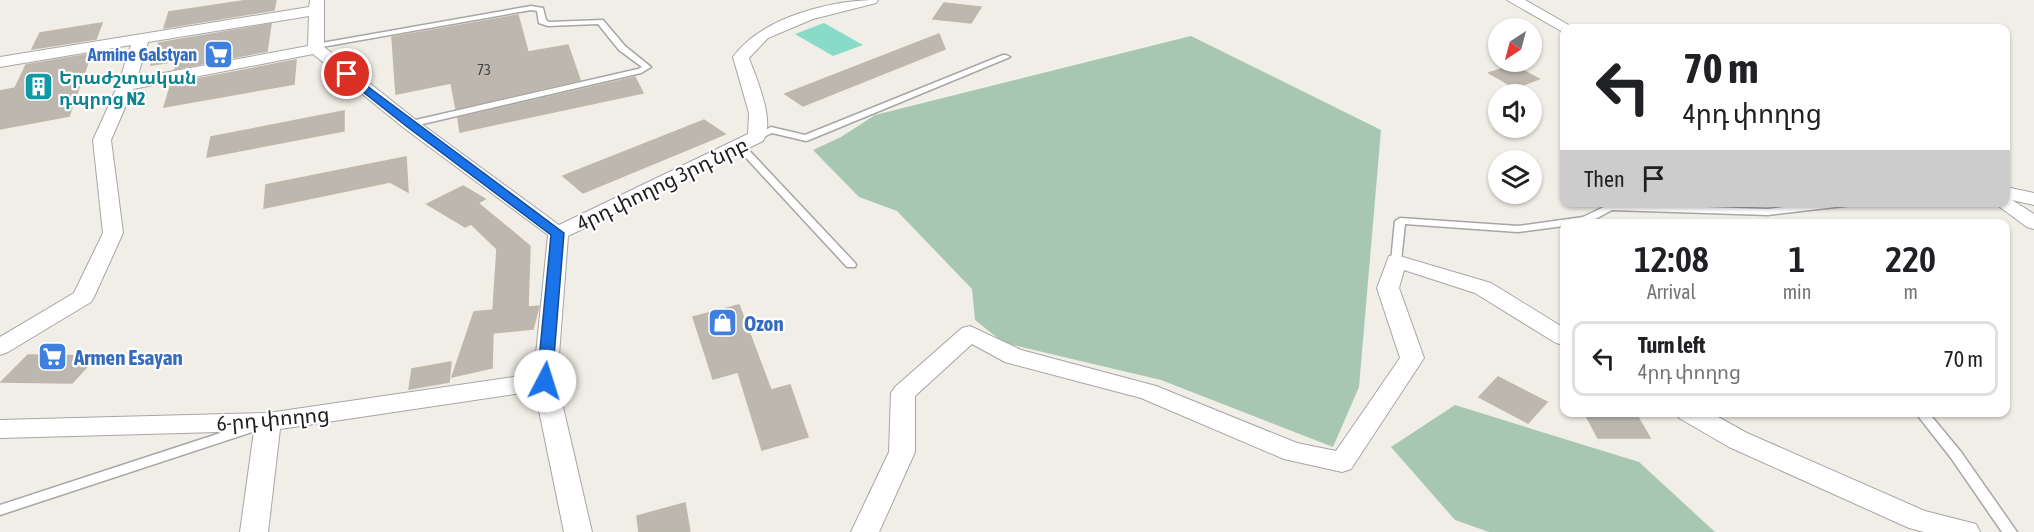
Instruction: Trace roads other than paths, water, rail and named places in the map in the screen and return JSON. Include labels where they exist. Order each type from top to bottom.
[{"type":"street","name":"4րդ փողոց 3րդ նրբ","points":[[558,233],[757,137],[758,113],[741,57],[764,35],[808,16],[871,0]]},
{"type":"street","points":[[1514,0],[1560,25]]},
{"type":"street","points":[[0,62],[141,39],[316,5],[316,47]]},
{"type":"street","points":[[0,346],[83,297],[113,233],[102,140],[126,85],[141,39]]},
{"type":"street","points":[[126,85],[316,47]]},
{"type":"street","points":[[316,47],[410,124],[558,233],[545,381],[578,532]]},
{"type":"street","points":[[2010,194],[2034,199]]},
{"type":"street","points":[[2009,207],[2034,223]]},
{"type":"street","points":[[865,532],[902,452],[903,393],[970,333],[1013,356],[1148,392],[1293,452],[1342,462],[1412,358],[1388,288],[1396,261],[1483,288],[1560,336]]},
{"type":"street","name":"6-րդ փողոց","points":[[0,429],[268,422],[545,381]]},
{"type":"street","points":[[1697,417],[1738,440],[1919,520],[1966,532]]},
{"type":"street","points":[[254,532],[268,422]]},
{"type":"lane","points":[[316,47],[531,8],[540,10],[542,21],[548,24],[600,22],[622,48],[647,67],[641,71],[410,124]]},
{"type":"lane","points":[[757,137],[771,130],[806,138],[1006,57]]},
{"type":"lane","points":[[740,146],[851,265]]},
{"type":"lane","points":[[1588,219],[1610,207],[1768,212],[1810,207]]},
{"type":"lane","points":[[1396,261],[1400,221],[1518,229],[1560,223]]},
{"type":"lane","points":[[1925,417],[2010,532]]},
{"type":"lane","points":[[0,510],[268,422]]},
{"type":"place","name":"Armine Galstyan","points":[[218,54]]},
{"type":"place","name":"Երաժշտական դպրոց N2","points":[[38,87]]},
{"type":"place","name":"Ozon","points":[[723,323]]},
{"type":"place","name":"Armen Esayan","points":[[53,357]]}]
